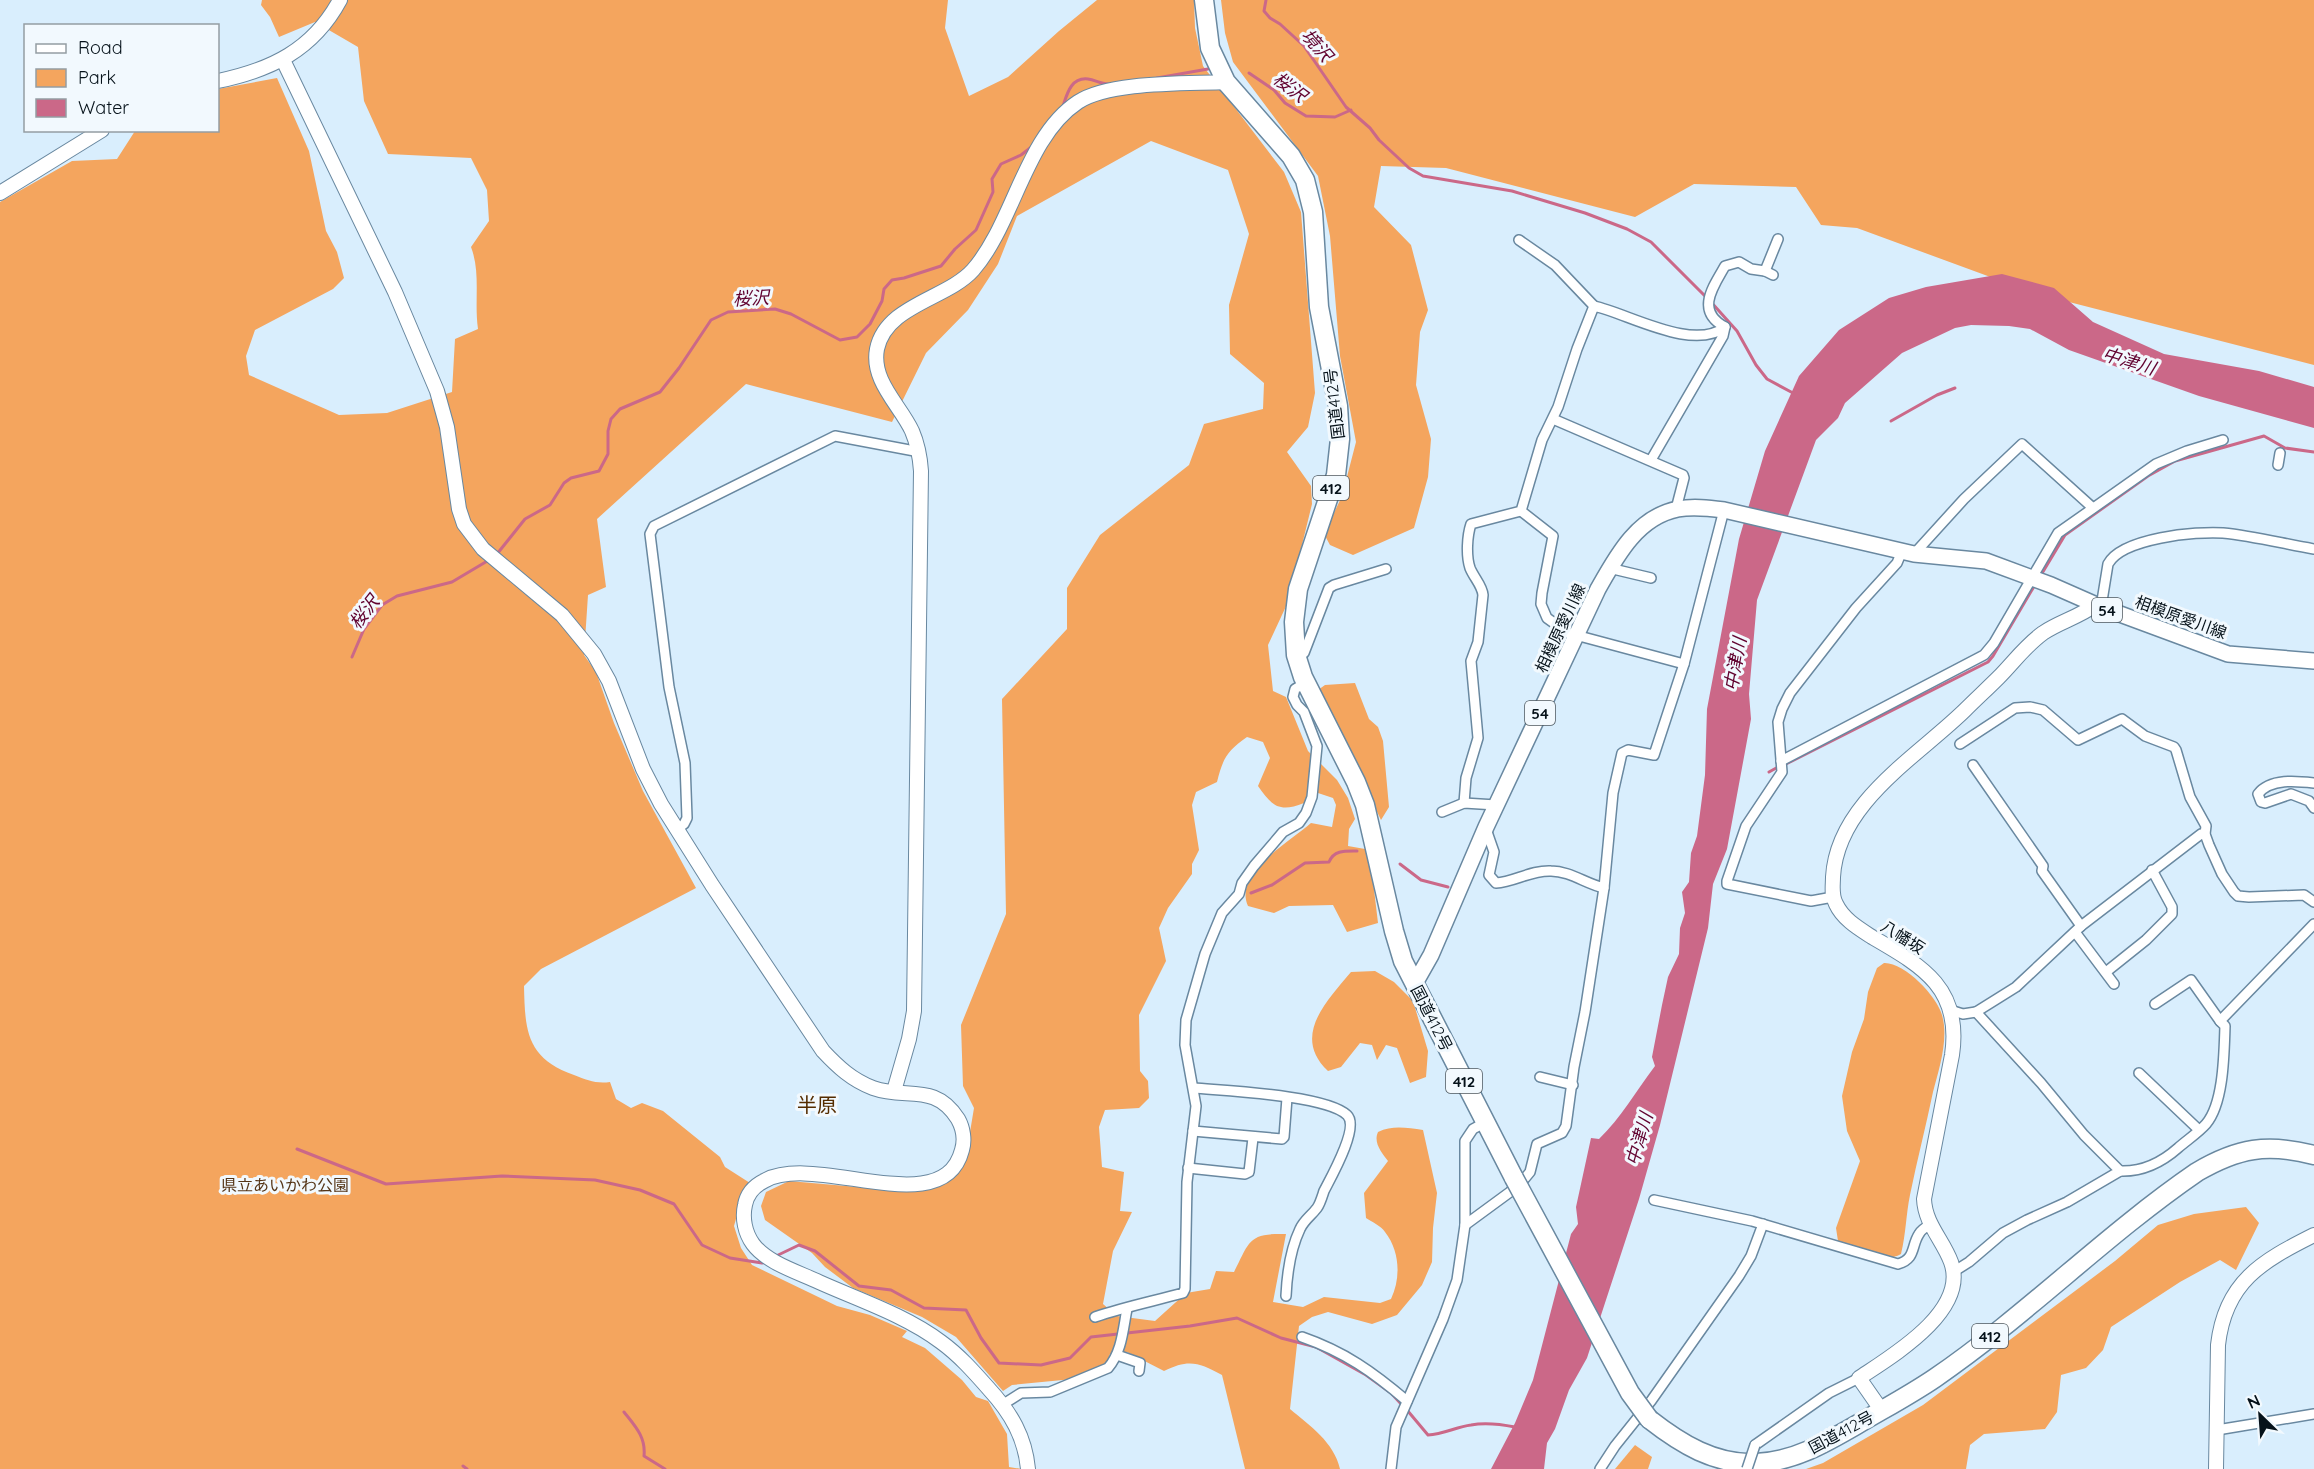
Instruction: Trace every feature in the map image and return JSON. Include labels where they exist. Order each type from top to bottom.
[{"type":"highway","name":"国道412号","points":[[1204,0],[1210,48],[1226,82],[1291,156],[1305,180],[1313,212],[1319,307],[1338,406],[1340,439],[1336,475],[1298,589],[1294,622],[1296,655],[1305,682],[1356,782],[1365,805],[1394,931],[1403,961],[1414,985],[1514,1178],[1630,1393],[1649,1419],[1670,1435],[1700,1452],[1719,1459],[1755,1463],[1808,1451],[1830,1441],[1935,1378],[1985,1341],[2174,1189],[2204,1168],[2247,1150],[2262,1147],[2314,1155]]},
{"type":"main road","name":"相模原愛川線","points":[[1414,985],[1431,955],[1496,805],[1609,568],[1636,532],[1651,521],[1676,509],[1696,507],[1724,510],[1908,553],[1986,561],[2097,606],[2228,654],[2314,661]]},
{"type":"street","points":[[219,81],[256,72],[283,60],[315,34],[340,0]]},
{"type":"street","points":[[283,60],[395,292],[437,392],[447,427],[459,509],[468,530],[483,549],[562,615],[594,654],[609,681],[643,769],[676,830],[822,1051],[841,1071],[876,1089],[926,1094],[942,1101],[953,1111],[960,1123],[963,1136],[962,1149],[957,1163],[946,1175],[923,1185],[807,1172],[784,1173],[769,1177],[757,1185],[745,1204],[746,1230],[753,1244],[771,1259],[931,1335],[962,1359],[1002,1405],[1018,1428],[1028,1469]]},
{"type":"street","points":[[894,1091],[909,1039],[914,1011],[920,452],[912,431],[891,399],[881,377],[877,363],[877,350],[881,339],[898,318],[956,285],[972,271],[990,246],[1049,130],[1074,105],[1095,94],[1137,87],[1226,82]]},
{"type":"street","points":[[0,193],[99,132]]},
{"type":"street","points":[[1519,240],[1555,265],[1594,306],[1680,334],[1717,333],[1725,327]]},
{"type":"street","points":[[1725,327],[1720,325],[1709,310],[1708,303],[1711,292],[1725,266],[1736,261],[1755,271],[1769,273],[1776,243],[1785,248]]},
{"type":"street","points":[[1521,511],[1542,440],[1553,419],[1594,306]]},
{"type":"street","points":[[1651,460],[1723,336],[1725,327]]},
{"type":"street","points":[[1553,419],[1683,475],[1676,509]]},
{"type":"street","points":[[676,830],[684,824],[687,818],[685,763],[669,687],[650,534],[654,526],[835,436],[920,452]]},
{"type":"street","points":[[1781,761],[1984,655],[1994,643],[2058,533],[2156,464],[2223,440]]},
{"type":"street","points":[[2093,508],[2022,444],[1897,562],[1856,608],[1790,693],[1778,722],[1782,772],[1746,826],[1727,884],[1812,901],[1833,897],[1834,867],[1838,853],[1847,829],[1862,805],[1967,708],[2029,644],[2056,625],[2097,606],[2111,557],[2143,541],[2220,533],[2314,549]]},
{"type":"street","points":[[2278,465],[2280,453]]},
{"type":"street","points":[[1465,1225],[1525,1178],[1530,1172],[1537,1144],[1564,1130],[1585,1012],[1604,888],[1613,794],[1622,753],[1628,750],[1654,755],[1684,664],[1724,510]]},
{"type":"street","points":[[1521,511],[1553,536],[1541,604],[1543,612],[1555,626],[1568,633],[1684,664]]},
{"type":"street","points":[[1464,802],[1466,778],[1478,738],[1471,661],[1478,642],[1483,595],[1483,590],[1470,567],[1468,534],[1472,524],[1521,511]]},
{"type":"street","points":[[1609,568],[1651,578]]},
{"type":"street","points":[[1296,655],[1304,653],[1329,588],[1386,569]]},
{"type":"street","points":[[1095,1317],[1183,1293],[1185,1290],[1188,1168],[1196,1106],[1184,1033],[1190,1000],[1205,954],[1222,913],[1239,894],[1242,883],[1254,866],[1283,832],[1299,823],[1312,797],[1317,746],[1304,712],[1293,697],[1294,689],[1305,682]]},
{"type":"street","points":[[1960,744],[2016,708],[2030,707],[2043,710],[2078,741],[2122,719],[2145,736],[2174,747],[2190,796],[2206,826],[2205,834],[2222,874],[2238,896],[2304,894],[2314,902]]},
{"type":"street","points":[[1973,765],[2043,866],[2042,871],[2114,984]]},
{"type":"street","points":[[2314,783],[2282,782],[2260,790],[2258,794],[2261,802],[2265,803],[2291,794],[2309,801],[2314,808]]},
{"type":"street","points":[[1442,812],[1464,802],[1496,805]]},
{"type":"street","points":[[1486,827],[1494,852],[1489,875],[1496,883],[1503,883],[1526,874],[1550,871],[1578,877],[1604,888]]},
{"type":"street","points":[[1950,1010],[1963,1014],[1976,1012],[2016,987],[2078,929],[2200,834],[2205,834]]},
{"type":"street","points":[[2106,972],[2146,940],[2172,915],[2172,907],[2152,870]]},
{"type":"street","name":"八幡坂","points":[[1833,897],[1839,910],[1850,922],[1918,964],[1939,987],[1950,1010]]},
{"type":"street","points":[[2220,1021],[2314,924]]},
{"type":"street","points":[[1953,1272],[1969,1262],[2003,1233],[2027,1220],[2067,1202],[2120,1171],[2142,1169],[2159,1163],[2209,1120],[2222,1077],[2225,1026],[2191,980],[2155,1004]]},
{"type":"street","points":[[1747,1469],[1755,1445],[1829,1393],[1859,1378],[1915,1340],[1926,1329],[1947,1299],[1952,1286],[1953,1272],[1946,1252],[1925,1213],[1924,1199],[1954,1046],[1950,1010]]},
{"type":"street","points":[[1976,1012],[2041,1083],[2084,1135],[2120,1171]]},
{"type":"street","points":[[2139,1073],[2199,1130]]},
{"type":"street","points":[[1540,1077],[1572,1085]]},
{"type":"street","points":[[1194,1088],[1287,1098],[1325,1105],[1346,1114],[1349,1119],[1347,1141],[1339,1165],[1317,1208],[1306,1217],[1299,1230],[1288,1266],[1286,1296]]},
{"type":"street","points":[[1193,1131],[1282,1139],[1287,1098]]},
{"type":"street","points":[[1391,1469],[1396,1427],[1457,1280],[1465,1225],[1465,1140],[1473,1129],[1486,1122]]},
{"type":"street","points":[[1188,1168],[1245,1174],[1250,1172],[1253,1138]]},
{"type":"street","points":[[1654,1200],[1763,1224],[1898,1264],[1906,1262],[1912,1256],[1917,1235],[1930,1225]]},
{"type":"street","points":[[1600,1469],[1739,1276],[1763,1224]]},
{"type":"street","points":[[2216,1469],[2219,1334],[2234,1296],[2243,1281],[2261,1264],[2314,1235]]},
{"type":"street","points":[[1002,1405],[1021,1393],[1050,1392],[1102,1372],[1114,1361],[1127,1309]]},
{"type":"street","points":[[1302,1337],[1370,1369],[1407,1401]]},
{"type":"street","points":[[1116,1355],[1140,1363],[1139,1371]]},
{"type":"street","points":[[1859,1378],[1881,1411]]},
{"type":"street","points":[[2217,1430],[2314,1414]]},
{"type":"green space","name":"県立あいかわ公園","points":[[262,0],[948,0],[945,28],[969,96],[1008,77],[1097,0],[1194,0],[1195,28],[1203,66],[1284,172],[1301,212],[1315,393],[1308,427],[1287,452],[1311,486],[1312,504],[1288,602],[1268,645],[1273,691],[1286,697],[1308,751],[1337,780],[1348,798],[1355,819],[1349,829],[1348,846],[1365,849],[1370,856],[1378,923],[1347,932],[1333,905],[1289,906],[1274,913],[1248,906],[1246,894],[1249,882],[1256,870],[1278,848],[1311,823],[1332,827],[1336,805],[1333,798],[1309,790],[1304,803],[1282,807],[1272,803],[1258,786],[1270,758],[1263,742],[1247,737],[1240,742],[1227,756],[1217,782],[1196,792],[1192,805],[1199,850],[1192,864],[1192,874],[1168,908],[1159,928],[1166,961],[1139,1015],[1140,1071],[1148,1081],[1149,1098],[1139,1108],[1105,1110],[1099,1127],[1102,1167],[1124,1172],[1120,1211],[1132,1212],[1113,1251],[1103,1304],[1117,1316],[1155,1321],[1186,1293],[1210,1289],[1216,1271],[1234,1272],[1247,1246],[1257,1237],[1274,1234],[1286,1234],[1273,1302],[1303,1307],[1324,1297],[1380,1303],[1391,1299],[1397,1274],[1394,1248],[1385,1232],[1366,1218],[1364,1193],[1388,1161],[1377,1144],[1378,1132],[1395,1128],[1423,1130],[1437,1193],[1432,1262],[1422,1285],[1397,1315],[1372,1324],[1328,1312],[1312,1317],[1299,1326],[1290,1409],[1327,1443],[1340,1469],[1245,1469],[1222,1375],[1200,1365],[1180,1365],[1164,1371],[1127,1352],[1110,1354],[1106,1365],[1073,1379],[1012,1385],[1003,1391],[956,1337],[922,1317],[853,1288],[825,1267],[812,1253],[765,1220],[761,1206],[766,1192],[789,1181],[903,1191],[928,1189],[953,1178],[965,1162],[974,1108],[963,1086],[961,1025],[1006,914],[1002,699],[1067,629],[1067,588],[1100,535],[1189,465],[1204,424],[1263,409],[1264,383],[1230,354],[1229,305],[1249,234],[1228,170],[1151,141],[1017,216],[998,264],[968,310],[926,353],[892,422],[746,384],[597,519],[606,587],[588,595],[584,655],[596,672],[614,723],[643,791],[696,888],[541,969],[524,986],[525,1016],[531,1041],[546,1060],[558,1068],[583,1078],[596,1082],[610,1082],[616,1099],[631,1108],[642,1103],[663,1111],[720,1157],[725,1167],[750,1183],[741,1201],[734,1226],[741,1248],[752,1265],[837,1306],[870,1315],[907,1331],[902,1337],[925,1348],[962,1380],[976,1397],[988,1401],[1007,1434],[1009,1467],[1022,1469],[0,1469],[0,202],[72,161],[117,159],[134,132],[219,132],[219,89],[277,78],[309,151],[326,231],[337,252],[344,278],[333,289],[255,330],[246,356],[249,375],[339,415],[387,413],[452,392],[455,339],[478,329],[477,277],[471,247],[489,221],[487,190],[471,158],[388,154],[364,101],[358,47],[315,22],[279,37],[270,17],[261,5]]},
{"type":"green space","points":[[1221,0],[2314,0],[2314,365],[2034,293],[1857,228],[1821,225],[1796,187],[1694,184],[1635,217],[1446,168],[1381,166],[1374,207],[1411,245],[1428,310],[1420,332],[1416,385],[1431,439],[1428,477],[1414,528],[1353,555],[1330,545],[1324,534],[1342,496],[1356,442],[1340,356],[1330,236],[1318,176],[1233,62],[1225,33]]},
{"type":"green space","points":[[1355,683],[1369,719],[1378,727],[1383,741],[1389,807],[1381,820],[1318,690],[1325,685]]},
{"type":"green space","points":[[1884,963],[1901,968],[1927,990],[1939,1007],[1944,1024],[1944,1044],[1910,1195],[1901,1254],[1886,1258],[1838,1241],[1836,1228],[1860,1161],[1847,1131],[1842,1096],[1852,1052],[1864,1019],[1868,992],[1877,968]]},
{"type":"green space","points":[[1375,971],[1394,982],[1413,1001],[1428,1051],[1426,1077],[1410,1083],[1397,1048],[1386,1045],[1377,1060],[1372,1045],[1360,1043],[1341,1067],[1328,1071],[1317,1058],[1313,1045],[1313,1032],[1323,1007],[1351,972]]},
{"type":"green space","points":[[2246,1207],[2259,1223],[2236,1270],[2220,1260],[2180,1282],[2111,1327],[2103,1350],[2086,1368],[2061,1375],[2057,1412],[2045,1429],[1984,1434],[1970,1445],[1966,1469],[1806,1469],[1823,1463],[1923,1405],[2115,1261],[2158,1225],[2194,1214]]},
{"type":"green space","points":[[1635,1445],[1652,1457],[1648,1469],[1615,1469]]},
{"type":"water","name":"中津川","points":[[2002,274],[2054,288],[2093,322],[2164,354],[2259,371],[2314,387],[2314,428],[2199,396],[2069,350],[2030,329],[2009,326],[1971,325],[1955,328],[1902,353],[1845,403],[1838,418],[1816,440],[1757,600],[1749,694],[1751,719],[1727,849],[1713,884],[1708,928],[1660,1125],[1639,1199],[1587,1358],[1569,1390],[1555,1429],[1547,1443],[1544,1469],[1491,1469],[1515,1423],[1533,1380],[1571,1234],[1578,1224],[1576,1207],[1591,1138],[1599,1139],[1607,1131],[1655,1066],[1652,1057],[1668,977],[1679,954],[1680,928],[1685,913],[1682,892],[1689,882],[1691,853],[1697,836],[1705,775],[1707,709],[1739,539],[1765,451],[1799,376],[1839,330],[1889,298],[1926,287]]},
{"type":"waterway","name":"境沢","points":[[1266,0],[1264,11],[1304,46],[1346,107],[1409,168],[1423,176],[1512,191],[1585,213],[1627,229],[1651,242],[1706,297]]},
{"type":"waterway","name":"桜沢","points":[[1157,78],[1208,69]]},
{"type":"waterway","name":"桜沢","points":[[1249,73],[1274,90],[1285,103],[1306,116],[1335,117],[1351,110]]},
{"type":"waterway","name":"桜沢","points":[[1063,106],[1071,87],[1077,81],[1088,79],[1108,84]]},
{"type":"waterway","name":"桜沢","points":[[497,554],[525,519],[550,505],[564,483],[571,478],[599,471],[608,454],[608,431],[611,419],[620,409],[660,392],[711,320],[728,312],[775,309],[791,314],[840,340],[857,337],[870,324],[882,301],[884,289],[892,280],[941,266],[955,249],[976,230],[993,192],[992,179],[1001,164],[1021,155],[1034,145]]},
{"type":"waterway","points":[[1711,302],[1737,331],[1756,365],[1767,379],[1793,393]]},
{"type":"waterway","points":[[1891,421],[1937,395],[1955,388]]},
{"type":"waterway","points":[[2041,575],[2065,535],[2148,476],[2175,461],[2264,436],[2285,448],[2314,452]]},
{"type":"waterway","name":"桜沢","points":[[352,657],[364,629],[382,605],[397,596],[452,582],[489,560]]},
{"type":"waterway","points":[[1784,765],[1988,662],[2036,583]]},
{"type":"waterway","points":[[1769,772],[1778,767]]},
{"type":"waterway","points":[[1251,893],[1272,885],[1305,863],[1329,862],[1337,853],[1357,851]]},
{"type":"waterway","points":[[1400,864],[1421,880],[1448,887]]},
{"type":"waterway","points":[[297,1149],[386,1184],[502,1176],[595,1180],[640,1190],[674,1204],[702,1245],[730,1258],[766,1262]]},
{"type":"waterway","points":[[774,1257],[799,1245],[815,1251],[859,1286],[891,1290],[924,1308],[966,1310],[981,1338],[999,1363],[1041,1365],[1070,1358],[1091,1337],[1190,1326],[1237,1318],[1281,1338],[1316,1347],[1366,1375],[1391,1393],[1402,1405]]},
{"type":"waterway","points":[[1407,1410],[1428,1435],[1477,1424],[1515,1427]]},
{"type":"waterway","points":[[624,1412],[641,1437],[644,1456],[665,1469]]},
{"type":"waterway","points":[[463,1466],[467,1469]]},
{"type":"district","name":"半原","points":[[817,1104]]}]
